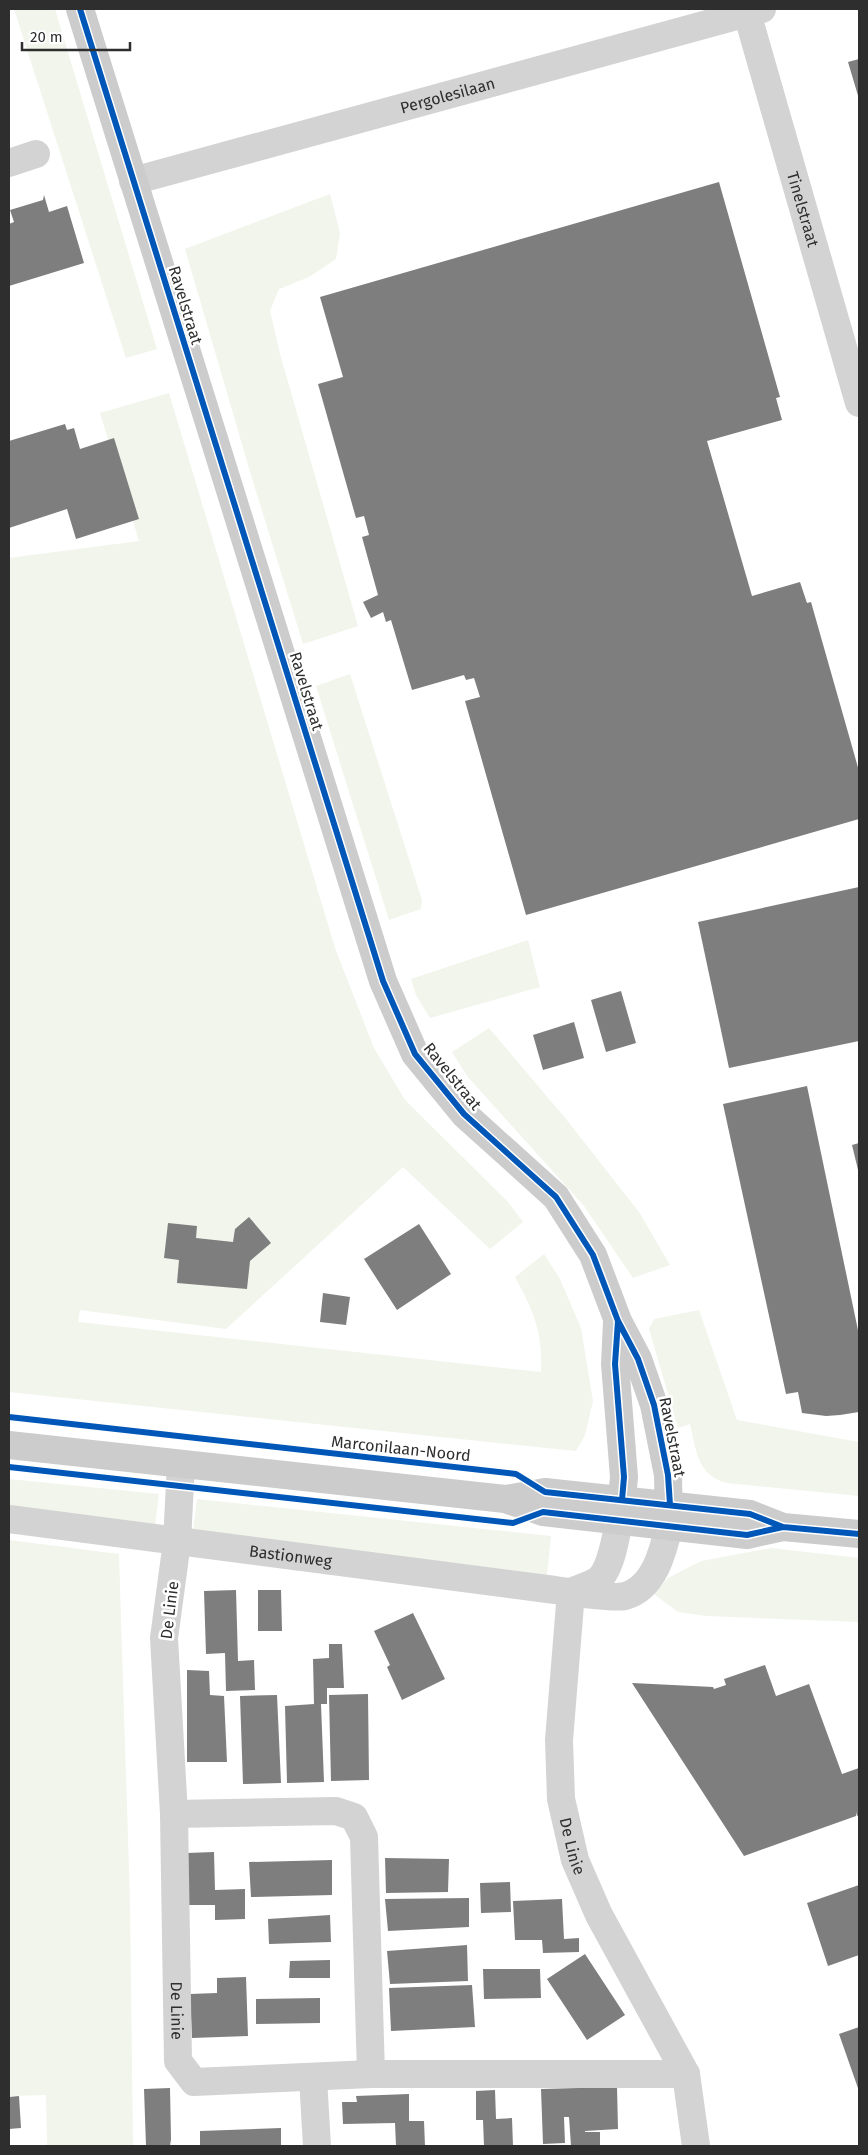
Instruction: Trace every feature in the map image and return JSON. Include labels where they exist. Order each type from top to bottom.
[{"type":"street","name":"Ravelstraat","points":[[80,9],[382,981],[415,1054],[464,1114],[556,1197],[593,1255],[618,1321],[638,1359],[654,1405],[668,1475],[669,1516]]},
{"type":"street","name":"Pergolesilaan","points":[[133,181],[754,11]]},
{"type":"street","name":"Tinelstraat","points":[[754,11],[859,403]]},
{"type":"street","points":[[9,163],[36,154]]},
{"type":"street","name":"Ravelstraat","points":[[618,1321],[616,1364],[624,1477],[621,1511]]},
{"type":"street","points":[[9,1445],[505,1499],[543,1512],[621,1511],[669,1516],[750,1514],[783,1527],[859,1534]]},
{"type":"street","name":"De Linie","points":[[181,1464],[178,1542],[164,1638],[174,1814],[178,2061],[194,2082],[372,2074],[686,2074]]},
{"type":"street","points":[[571,1592],[599,1580],[606,1570],[614,1547],[621,1511]]},
{"type":"street","name":"Bastionweg","points":[[9,1519],[571,1592],[624,1596],[643,1586],[654,1571],[663,1552],[669,1516]]},
{"type":"street","name":"De Linie","points":[[571,1592],[559,1740],[561,1800],[575,1860],[599,1915],[686,2074],[696,2146]]},
{"type":"street","points":[[174,1814],[336,1811],[354,1817],[364,1837],[372,2074]]},
{"type":"street","points":[[313,2078],[317,2146]]},
{"type":"shaded area","points":[[14,9],[55,9],[157,349],[126,358]]},
{"type":"shaded area","points":[[330,194],[340,233],[336,259],[309,277],[279,289],[270,311],[280,354],[358,626],[303,644],[185,249]]},
{"type":"shaded area","points":[[169,393],[335,948],[374,1048],[405,1100],[508,1202],[523,1222],[490,1249],[403,1167],[226,1329],[80,1310],[78,1322],[541,1372],[539,1334],[536,1323],[515,1277],[544,1254],[560,1279],[581,1328],[593,1401],[585,1435],[576,1451],[9,1392],[9,558],[139,541],[100,413]]},
{"type":"shaded area","points":[[350,674],[422,900],[421,909],[389,920],[316,686]]},
{"type":"shaded area","points":[[528,940],[540,987],[430,1018],[416,995],[411,979]]},
{"type":"shaded area","points":[[489,1028],[566,1119],[639,1212],[670,1265],[633,1278],[584,1206],[467,1076],[452,1052]]},
{"type":"shaded area","points":[[699,1310],[737,1420],[859,1442],[859,1496],[727,1483],[709,1474],[696,1452],[690,1424],[678,1428],[649,1329],[654,1319]]},
{"type":"shaded area","points":[[9,1479],[159,1494],[155,1526],[9,1508]]},
{"type":"shaded area","points":[[197,1499],[551,1536],[547,1575],[193,1531]]},
{"type":"shaded area","points":[[9,1540],[119,1554],[130,1903],[133,2146],[47,2146],[46,2095],[9,2096]]},
{"type":"shaded area","points":[[771,1548],[859,1558],[859,1622],[706,1616],[678,1612],[654,1594],[668,1578],[701,1561]]},
{"type":"building","points":[[859,59],[859,99],[848,62]]},
{"type":"building","points":[[719,182],[780,397],[776,398],[782,420],[707,441],[752,596],[800,582],[807,603],[811,602],[859,771],[859,819],[526,915],[465,701],[480,697],[474,678],[466,680],[464,675],[412,690],[391,620],[386,622],[383,612],[371,618],[363,602],[378,595],[362,537],[369,535],[364,516],[356,518],[318,384],[343,377],[320,297]]},
{"type":"building","points":[[44,195],[49,212],[67,206],[84,263],[9,286],[9,224],[14,222],[10,210],[43,200]]},
{"type":"building","points":[[65,424],[67,430],[74,428],[80,449],[114,438],[139,519],[76,539],[67,509],[9,528],[9,441]]},
{"type":"building","points":[[859,887],[859,1041],[729,1068],[698,922]]},
{"type":"building","points":[[621,991],[636,1043],[606,1052],[591,1000]]},
{"type":"building","points":[[574,1022],[584,1058],[543,1070],[533,1035]]},
{"type":"building","points":[[807,1086],[859,1335],[859,1412],[840,1415],[826,1416],[802,1413],[798,1392],[786,1394],[723,1104]]},
{"type":"building","points":[[859,1143],[859,1174],[852,1145]]},
{"type":"building","points":[[249,1217],[271,1243],[250,1261],[247,1289],[177,1283],[179,1260],[164,1258],[168,1223],[197,1226],[196,1238],[233,1242],[235,1229]]},
{"type":"building","points":[[419,1224],[451,1274],[397,1310],[364,1259]]},
{"type":"building","points":[[323,1293],[350,1297],[346,1325],[320,1322]]},
{"type":"building","points":[[236,1590],[238,1661],[254,1660],[255,1690],[226,1691],[225,1653],[206,1654],[204,1591]]},
{"type":"building","points":[[258,1590],[281,1590],[282,1631],[258,1631]]},
{"type":"building","points":[[413,1613],[445,1679],[402,1700],[387,1667],[390,1665],[374,1631]]},
{"type":"building","points":[[329,1644],[342,1644],[344,1688],[327,1688],[327,1704],[321,1704],[324,1782],[287,1783],[285,1706],[314,1704],[313,1659],[329,1658]]},
{"type":"building","points":[[765,1665],[776,1696],[809,1684],[842,1774],[859,1768],[859,1815],[857,1816],[856,1812],[856,1816],[744,1856],[632,1683],[713,1687],[714,1689],[726,1685],[724,1679]]},
{"type":"building","points":[[187,1670],[209,1671],[210,1695],[224,1696],[227,1762],[187,1762]]},
{"type":"building","points":[[368,1694],[369,1780],[331,1781],[329,1695]]},
{"type":"building","points":[[277,1695],[281,1783],[243,1784],[240,1696]]},
{"type":"building","points":[[214,1852],[215,1890],[245,1889],[245,1919],[215,1920],[215,1905],[188,1905],[187,1853]]},
{"type":"building","points":[[385,1858],[449,1859],[448,1892],[386,1893]]},
{"type":"building","points":[[332,1860],[332,1895],[251,1897],[249,1862]]},
{"type":"building","points":[[510,1882],[511,1912],[481,1913],[480,1883]]},
{"type":"building","points":[[859,1885],[859,1955],[828,1966],[807,1903]]},
{"type":"building","points":[[469,1898],[469,1927],[388,1931],[385,1899]]},
{"type":"building","points":[[562,1899],[564,1939],[579,1938],[579,1952],[543,1953],[542,1940],[515,1940],[513,1901]]},
{"type":"building","points":[[330,1915],[331,1942],[269,1944],[268,1919]]},
{"type":"building","points":[[467,1945],[468,1981],[390,1984],[387,1951]]},
{"type":"building","points":[[585,1954],[625,2015],[587,2040],[547,1979]]},
{"type":"building","points":[[330,1960],[330,1978],[289,1978],[290,1961]]},
{"type":"building","points":[[483,1969],[540,1969],[541,1998],[484,1999]]},
{"type":"building","points":[[246,1977],[248,2036],[192,2038],[190,1994],[217,1993],[217,1978]]},
{"type":"building","points":[[472,1985],[475,2027],[391,2031],[389,1988]]},
{"type":"building","points":[[320,1998],[320,2023],[256,2024],[256,1999]]},
{"type":"building","points":[[859,2027],[859,2091],[839,2034]]},
{"type":"building","points":[[617,2087],[618,2129],[585,2131],[600,2132],[600,2145],[571,2146],[569,2117],[564,2117],[565,2143],[543,2144],[541,2089]]},
{"type":"building","points":[[170,2088],[170,2146],[146,2146],[144,2089]]},
{"type":"building","points":[[495,2090],[496,2119],[512,2118],[513,2146],[484,2146],[483,2120],[476,2120],[476,2091]]},
{"type":"building","points":[[409,2094],[409,2121],[424,2121],[425,2146],[396,2146],[395,2123],[343,2124],[342,2102],[357,2102],[356,2096]]},
{"type":"building","points":[[19,2096],[21,2128],[9,2129],[9,2097]]},
{"type":"building","points":[[281,2128],[281,2146],[200,2146],[200,2131]]},
{"type":"cycle path","points":[[80,9],[383,981],[415,1054],[464,1114],[556,1197],[593,1255],[618,1321],[638,1359],[654,1405],[668,1475],[670,1505]]},
{"type":"cycle path","points":[[618,1321],[615,1364],[624,1477],[622,1500]]},
{"type":"cycle path","name":"Marconilaan-Noord","points":[[9,1417],[516,1474],[545,1492],[750,1514],[783,1527],[859,1534]]},
{"type":"cycle path","points":[[9,1467],[513,1523],[543,1512],[747,1535],[783,1527]]}]
